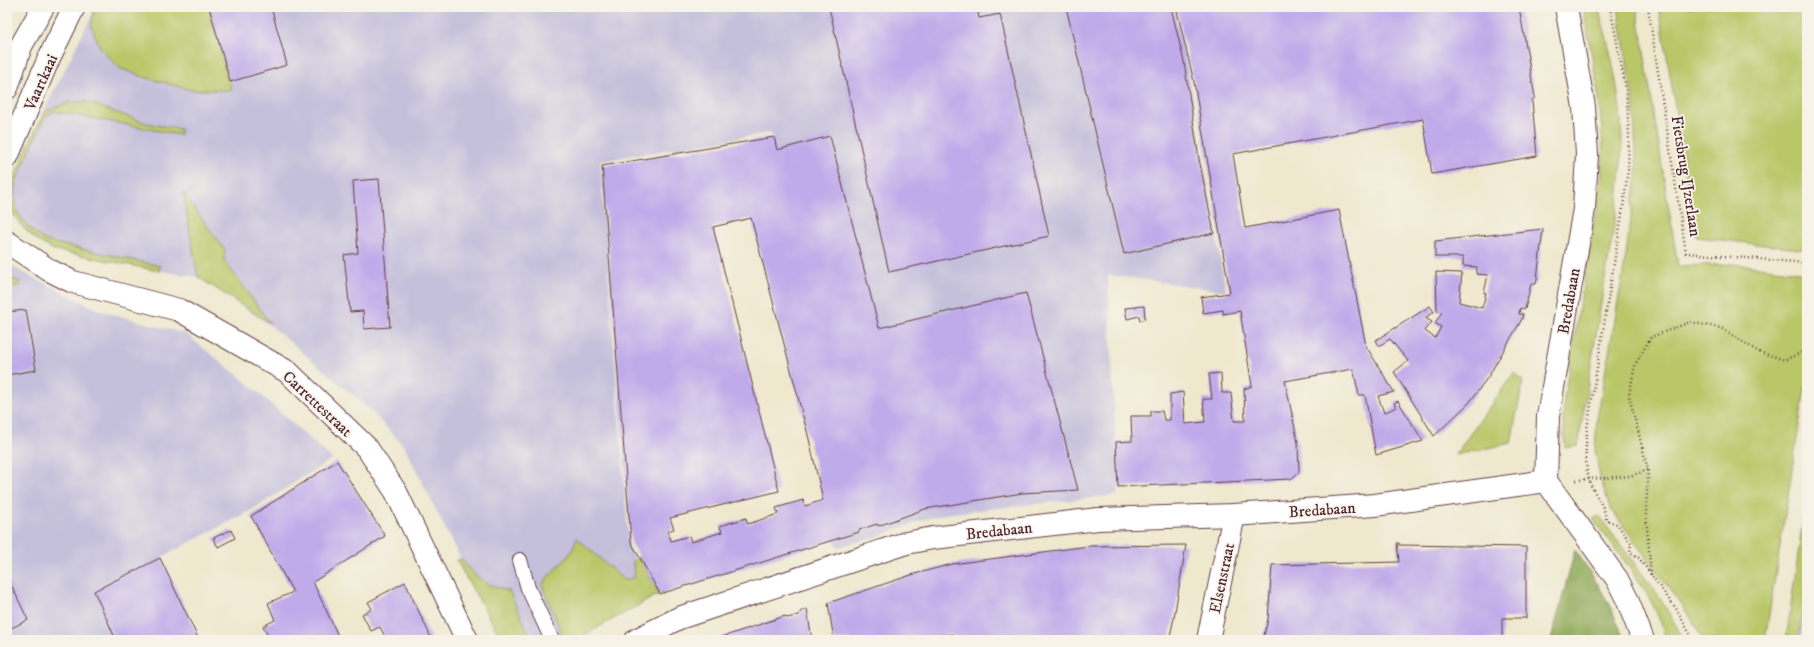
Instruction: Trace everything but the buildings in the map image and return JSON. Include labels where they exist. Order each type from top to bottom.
[{"type":"street","name":"Vaartkaai","points":[[7,88],[21,46],[43,7]]},
{"type":"street","name":"Vaartkaai","points":[[7,157],[49,58],[74,7]]},
{"type":"street","name":"Bredabaan","points":[[636,640],[679,618],[906,543],[933,538],[1098,519],[1234,515],[1375,505],[1546,482],[1548,416],[1584,209],[1586,162],[1584,107],[1566,7]]},
{"type":"street","name":"Carrettestraat","points":[[7,242],[49,270],[73,282],[179,310],[288,372],[367,448],[396,492],[467,640]]},
{"type":"street","points":[[1546,482],[1617,580],[1627,599],[1643,640]]},
{"type":"street","name":"Elsenstraat","points":[[1208,640],[1234,515]]},
{"type":"lane","points":[[520,560],[528,588],[552,640]]},
{"type":"path","points":[[1610,7],[1626,89],[1629,134],[1628,170],[1587,429],[1586,458],[1589,480],[1605,510],[1606,520],[1617,524],[1631,543],[1630,552],[1639,558],[1677,610],[1694,640]]},
{"type":"path","name":"Fietsbrug IJzerlaan","points":[[1648,7],[1686,253],[1807,263]]},
{"type":"path","points":[[1651,575],[1646,515],[1648,470],[1629,396],[1635,365],[1651,337],[1690,322],[1721,328],[1759,352],[1785,360],[1807,350]]},
{"type":"path","points":[[1546,482],[1630,476],[1648,470]]},
{"type":"shaded area","points":[[96,7],[1174,7],[1186,61],[1226,291],[1108,275],[1118,495],[944,514],[919,521],[877,537],[837,547],[834,539],[774,137],[769,133],[600,161],[629,548],[659,594],[576,640],[501,640],[404,446],[369,409],[270,325],[198,277],[54,250],[38,242],[22,227],[13,214],[9,206],[9,188],[43,113]]},
{"type":"shaded area","points":[[7,262],[18,270],[101,311],[186,334],[250,385],[332,459],[250,511],[162,557],[200,640],[7,640]]},
{"type":"shaded area","points":[[1807,583],[1807,640],[1798,640]]},
{"type":"green space","points":[[95,7],[209,7],[232,90],[190,90],[119,68],[101,49],[91,26]]},
{"type":"green space","points":[[1583,7],[1598,7],[1607,40],[1620,107],[1622,159],[1616,210],[1578,446],[1565,448],[1563,421],[1564,397],[1601,181],[1602,159],[1601,115]]},
{"type":"green space","points":[[1618,7],[1637,7],[1678,266],[1734,264],[1807,273],[1807,376],[1765,640],[1703,640],[1693,621],[1610,508],[1600,478],[1595,450],[1597,419],[1624,268],[1637,174],[1633,101]]},
{"type":"green space","points":[[1659,7],[1807,7],[1807,250],[1696,237]]},
{"type":"green space","points":[[71,102],[87,102],[146,123],[180,129],[180,135],[54,111],[45,116],[16,182],[14,201],[16,209],[25,223],[46,241],[160,266],[159,271],[54,250],[32,236],[14,215],[10,206],[10,190],[18,168],[44,112]]},
{"type":"green space","points":[[183,193],[225,250],[224,260],[270,323],[198,277]]},
{"type":"green space","points":[[7,277],[21,282],[20,286],[7,288]]},
{"type":"green space","points":[[1514,373],[1523,381],[1511,443],[1455,455]]},
{"type":"green space","points":[[1807,491],[1807,583],[1798,640],[1786,640]]},
{"type":"green space","points":[[1599,516],[1661,599],[1684,640],[1666,640],[1654,607],[1636,576],[1593,519]]},
{"type":"green space","points":[[577,538],[624,580],[634,578],[633,561],[639,557],[659,594],[575,640],[564,640],[542,585],[569,555]]},
{"type":"green space","points":[[1575,550],[1603,593],[1624,640],[1551,640]]},
{"type":"green space","points":[[462,559],[476,576],[494,586],[509,591],[532,640],[502,640],[456,560]]}]
